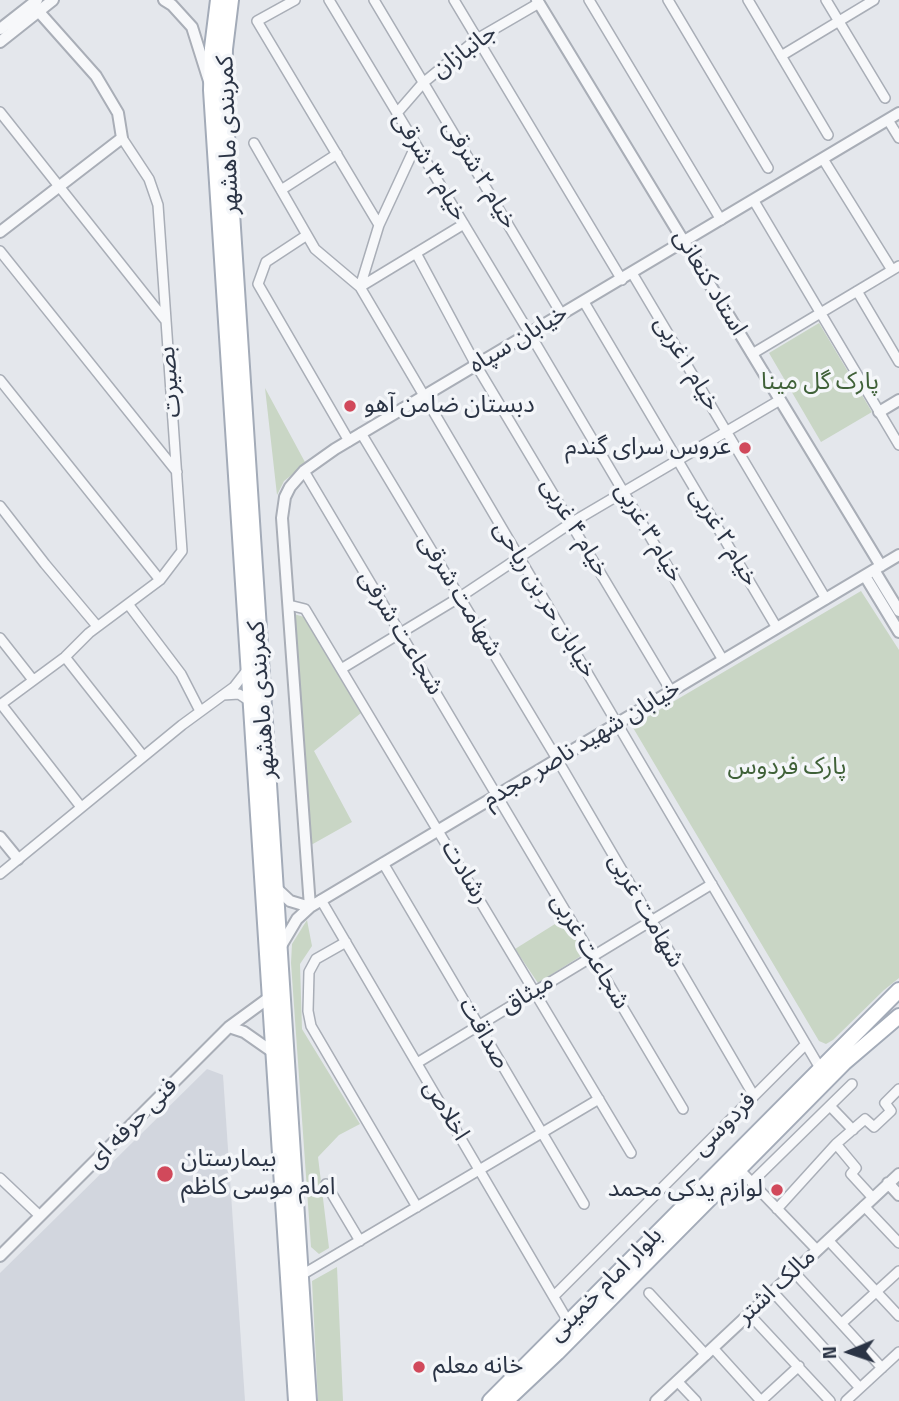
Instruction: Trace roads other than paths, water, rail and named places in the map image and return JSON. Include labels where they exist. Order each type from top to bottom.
[{"type":"main road","name":"کمربندی ماهشهر","points":[[218,0],[212,48],[211,90],[296,1401]]},
{"type":"main road","name":"کمربندی ماهشهر","points":[[231,0],[225,49],[224,89],[309,1401]]},
{"type":"main road","name":"بلوار امام خمینی","points":[[506,1401],[553,1348],[569,1322],[820,1068],[896,997]]},
{"type":"main road","name":"بلوار امام خمینی","points":[[490,1401],[553,1348],[844,1063],[899,1016]]},
{"type":"main road","points":[[479,1401],[505,1376],[553,1348]]},
{"type":"main road","points":[[521,1401],[553,1348]]},
{"type":"street","points":[[0,29],[35,4],[52,0]]},
{"type":"street","points":[[164,0],[192,27],[211,90]]},
{"type":"street","points":[[295,0],[257,21],[379,225]]},
{"type":"street","name":"خیام ۳ شرقی","points":[[329,0],[530,334]]},
{"type":"street","name":"خیام ۲ شرقی","points":[[374,0],[562,315]]},
{"type":"street","points":[[454,0],[622,279]]},
{"type":"street","points":[[589,0],[721,220]]},
{"type":"street","points":[[668,0],[768,168]]},
{"type":"street","points":[[748,0],[828,135]]},
{"type":"street","points":[[827,0],[885,98]]},
{"type":"street","points":[[781,56],[874,0]]},
{"type":"street","name":"جانبازان","points":[[397,113],[423,83],[477,39],[539,1]]},
{"type":"street","name":"استاد کنعانی","points":[[539,1],[780,400],[873,571]]},
{"type":"street","points":[[0,42],[35,4]]},
{"type":"street","points":[[0,232],[122,138],[118,113],[96,76],[35,4]]},
{"type":"street","points":[[0,111],[166,321]]},
{"type":"street","name":"خیابان سپاه","points":[[310,907],[283,507],[290,487],[304,471],[349,440],[899,113]]},
{"type":"street","points":[[888,120],[899,138]]},
{"type":"street","name":"بصیرت","points":[[0,705],[65,657],[97,626],[160,580],[182,551],[158,205],[149,179],[122,138]]},
{"type":"street","name":"خیابان حر بن ریاحی","points":[[254,143],[315,249],[360,287],[820,1068]]},
{"type":"street","points":[[360,287],[379,225],[416,145]]},
{"type":"street","points":[[281,190],[337,154]]},
{"type":"street","points":[[752,354],[895,268],[823,159]]},
{"type":"street","points":[[754,201],[899,445]]},
{"type":"street","points":[[360,287],[464,224]]},
{"type":"street","points":[[307,234],[266,262],[258,284],[349,440]]},
{"type":"street","points":[[0,251],[178,473]]},
{"type":"street","name":"خیام ۴ غربی","points":[[416,253],[477,365],[671,691]]},
{"type":"street","name":"خیام ۱غربی","points":[[632,273],[825,599]]},
{"type":"street","points":[[857,291],[899,362]]},
{"type":"street","name":"خیام ۲ غربی","points":[[584,302],[777,628]]},
{"type":"street","name":"خیام ۳ غربی","points":[[530,334],[723,660]]},
{"type":"street","points":[[0,380],[160,580]]},
{"type":"street","points":[[341,669],[460,597],[571,523],[780,400]]},
{"type":"street","points":[[879,412],[899,400]]},
{"type":"street","name":"شهامت شرقی","points":[[361,433],[557,760]]},
{"type":"street","name":"شجاعت شرقی","points":[[304,471],[496,796]]},
{"type":"street","points":[[0,506],[97,626]]},
{"type":"street","name":"خیابان شهید ناصر مجدم","points":[[279,949],[287,933],[310,907],[321,900],[899,555]]},
{"type":"street","points":[[873,571],[899,611]]},
{"type":"street","points":[[873,571],[899,632]]},
{"type":"street","points":[[128,604],[181,674],[200,711]]},
{"type":"street","name":"رشادت","points":[[289,605],[305,609],[631,1153]]},
{"type":"street","points":[[0,638],[33,680]]},
{"type":"street","points":[[65,657],[143,757]]},
{"type":"street","points":[[0,874],[200,711],[234,687],[249,668]]},
{"type":"street","points":[[223,695],[239,694],[251,702]]},
{"type":"street","points":[[0,705],[81,807]]},
{"type":"street","name":"شهامت غربی","points":[[557,760],[754,1096]]},
{"type":"street","name":"شجاعت غربی","points":[[496,796],[683,1109]]},
{"type":"street","points":[[0,837],[18,859]]},
{"type":"street","name":"صداقت","points":[[383,863],[584,1204]]},
{"type":"street","name":"میثاق","points":[[417,1063],[712,884]]},
{"type":"street","points":[[275,887],[290,901],[310,907]]},
{"type":"street","name":"اخلاص","points":[[321,900],[569,1322]]},
{"type":"street","points":[[346,942],[316,959],[309,972],[308,1011],[312,1026],[417,1207]]},
{"type":"street","name":"فنی حرفه ای","points":[[2,1251],[229,1027],[270,997]]},
{"type":"street","points":[[229,1027],[244,1032],[274,1053]]},
{"type":"street","name":"فردوسی","points":[[554,1296],[806,1044]]},
{"type":"street","points":[[752,1182],[852,1084]]},
{"type":"street","points":[[778,1209],[836,1144],[865,1119],[874,1127],[891,1111],[885,1103],[899,1089]]},
{"type":"street","points":[[300,1276],[598,1099]]},
{"type":"street","points":[[830,1105],[853,1130]]},
{"type":"street","points":[[836,1144],[856,1168],[851,1174],[868,1202],[899,1243]]},
{"type":"street","points":[[738,1168],[817,1250]]},
{"type":"street","name":"مالک اشتر","points":[[656,1401],[899,1174]]},
{"type":"street","points":[[0,1178],[40,1216]]},
{"type":"street","points":[[888,1183],[899,1195]]},
{"type":"street","points":[[326,1184],[360,1241]]},
{"type":"street","points":[[828,1240],[899,1315]]},
{"type":"street","points":[[842,1324],[899,1271]]},
{"type":"street","points":[[794,1272],[882,1368]]},
{"type":"street","points":[[773,1292],[860,1388]]},
{"type":"street","points":[[649,1293],[761,1401],[799,1367]]},
{"type":"street","points":[[749,1314],[830,1401]]},
{"type":"street","points":[[846,1401],[897,1357]]},
{"type":"street","points":[[677,1381],[696,1401]]},
{"type":"place","name":"دبستان ضامن آهو","points":[[350,406]]},
{"type":"place","name":"عروس سرای گندم","points":[[745,448]]},
{"type":"place","name":"بیمارستان امام موسی کاظم","points":[[165,1174]]},
{"type":"place","name":"لوازم یدکی محمد","points":[[777,1190]]},
{"type":"place","name":"خانه معلم","points":[[419,1367]]},
{"type":"park label","name":"پارک گل مینا","points":[[820,383]]},
{"type":"park label","name":"پارک فردوس","points":[[787,768]]}]
